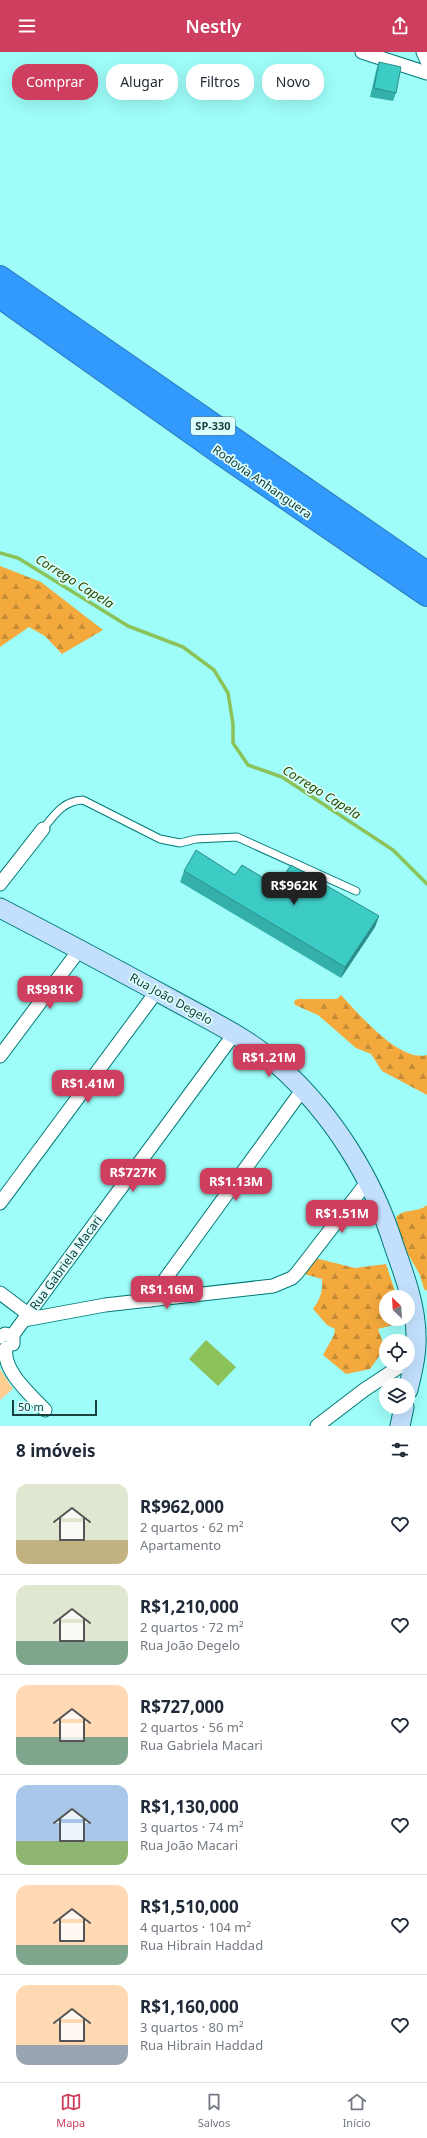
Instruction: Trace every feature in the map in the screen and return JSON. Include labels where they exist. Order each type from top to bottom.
[{"type":"highway","name":"Rodovia Anhanguera","points":[[0,277],[427,573]]},
{"type":"highway","name":"Rodovia Anhanguera","points":[[0,297],[223,455],[427,595]]},
{"type":"street","points":[[362,52],[427,73]]},
{"type":"street","points":[[424,52],[427,61]]},
{"type":"street","points":[[0,884],[43,828]]},
{"type":"street","name":"Rua João Degelo","points":[[0,908],[80,949],[234,1034],[278,1065],[303,1089],[350,1151],[368,1181],[389,1229],[406,1280],[416,1335],[415,1339]]},
{"type":"street","points":[[0,1056],[80,949]]},
{"type":"street","points":[[0,1203],[157,991]]},
{"type":"street","name":"Rua Gabriela Macari","points":[[4,1342],[26,1317],[234,1034]]},
{"type":"street","points":[[150,1300],[303,1089]]},
{"type":"street","points":[[0,1293],[26,1317],[105,1305],[273,1286],[292,1278],[368,1181]]},
{"type":"street","points":[[4,1342],[5,1354],[9,1367],[45,1410]]},
{"type":"street","points":[[317,1426],[364,1390],[396,1370]]},
{"type":"street","points":[[400,1426],[403,1414]]},
{"type":"lane","points":[[43,828],[56,812],[71,801],[83,800],[160,839],[180,843],[196,839],[237,837],[356,891]]},
{"type":"green space","points":[[0,566],[41,582],[103,630],[62,654],[45,636],[29,627],[0,647]]},
{"type":"green space","points":[[341,995],[380,1035],[392,1044],[405,1052],[416,1055],[427,1055],[427,1095],[382,1071],[371,1054],[356,1048],[318,1015],[295,1005],[294,1001],[298,999],[337,999]]},
{"type":"green space","points":[[427,1205],[427,1291],[424,1289],[420,1275],[401,1242],[396,1217],[403,1212],[420,1209]]},
{"type":"green space","points":[[315,1258],[355,1268],[386,1264],[395,1290],[379,1290],[379,1326],[390,1326],[378,1329],[380,1334],[379,1356],[370,1369],[346,1374],[323,1355],[334,1335],[335,1329],[327,1325],[313,1309],[318,1302],[322,1288],[322,1279],[304,1274]]},
{"type":"shaded area","points":[[206,1340],[236,1367],[218,1386],[189,1359]]},
{"type":"shaded area","points":[[0,1369],[13,1389],[0,1400]]},
{"type":"building","points":[[379,62],[401,67],[396,93],[374,88]]},
{"type":"building","points":[[196,850],[235,875],[242,865],[277,886],[291,865],[379,916],[345,967],[184,871]]},
{"type":"waterway","name":"Corrego Capela","points":[[0,553],[18,558],[128,626],[183,647],[214,670],[228,693],[233,724],[233,743],[248,765],[282,777],[393,850],[427,884]]}]
